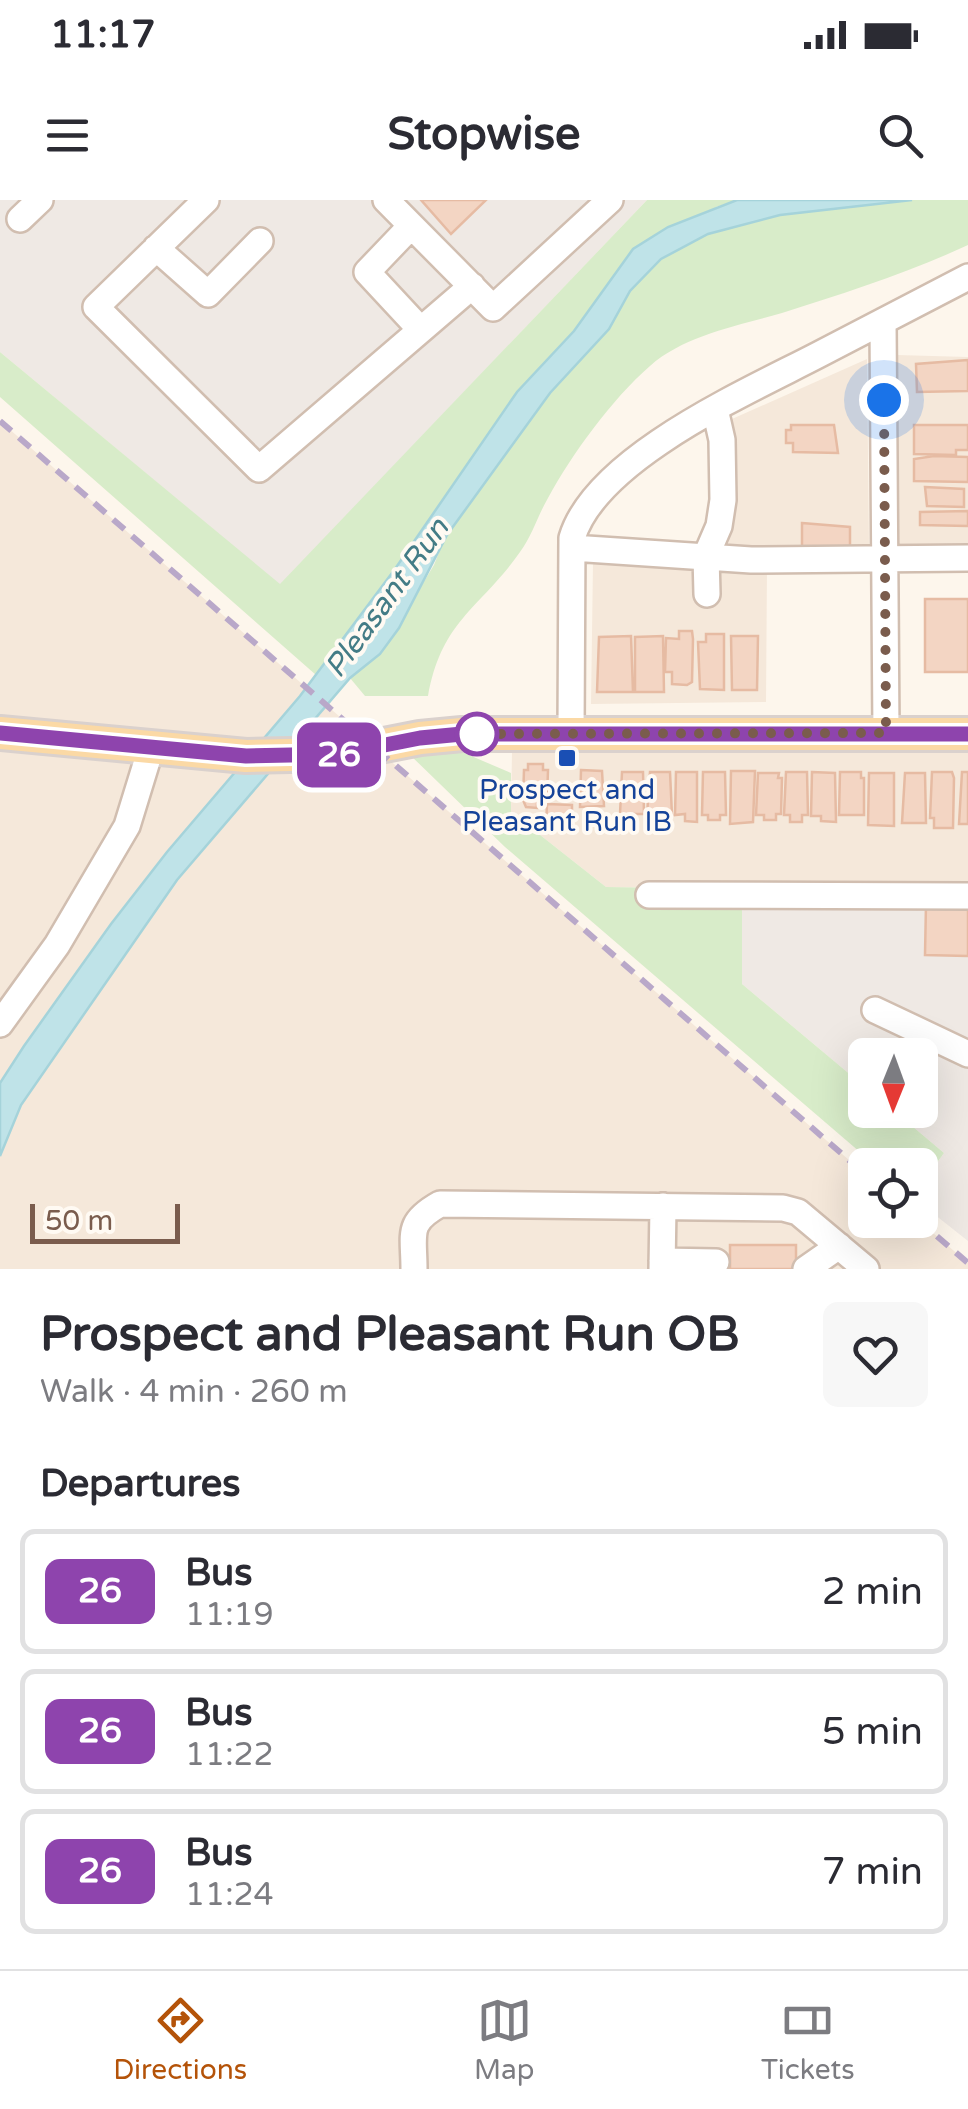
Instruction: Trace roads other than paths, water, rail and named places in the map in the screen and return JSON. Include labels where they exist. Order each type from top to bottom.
[{"type":"main road","points":[[0,733],[246,756],[339,754],[420,738],[571,732],[968,734]]},
{"type":"street","points":[[20,219],[40,200]]},
{"type":"street","points":[[206,200],[96,306],[259,468],[472,286]]},
{"type":"street","points":[[386,200],[493,308],[610,200]]},
{"type":"street","points":[[412,226],[368,272],[420,329]]},
{"type":"street","points":[[156,248],[208,294],[260,241]]},
{"type":"street","points":[[571,732],[572,548],[578,517],[598,493],[644,455],[715,408],[968,278]]},
{"type":"street","points":[[883,322],[886,733]]},
{"type":"street","points":[[707,594],[706,556],[719,526],[723,500],[722,440],[715,408]]},
{"type":"street","points":[[572,548],[751,560],[968,558]]},
{"type":"street","points":[[0,1024],[57,946],[127,826],[150,748]]},
{"type":"street","points":[[649,895],[968,896]]},
{"type":"street","points":[[875,1010],[968,1054]]},
{"type":"street","points":[[414,1269],[414,1227],[420,1215],[440,1204],[783,1208],[798,1212],[866,1269]]},
{"type":"street","points":[[663,1206],[662,1265],[716,1262]]},
{"type":"street","points":[[806,1269],[839,1246]]},
{"type":"water","name":"Pleasant Run","points":[[737,200],[912,200],[780,215],[708,234],[661,259],[630,291],[609,329],[550,393],[447,535],[399,628],[380,654],[350,678],[177,880],[21,1105],[0,1156],[0,1083],[24,1046],[167,852],[300,696],[395,569],[517,392],[574,331],[633,249],[668,227]]},
{"type":"railway","points":[[0,421],[848,1159]]},
{"type":"railway","points":[[938,1237],[968,1263]]},
{"type":"place","name":"Prospect and Pleasant Run IB","points":[[567,758]]}]
